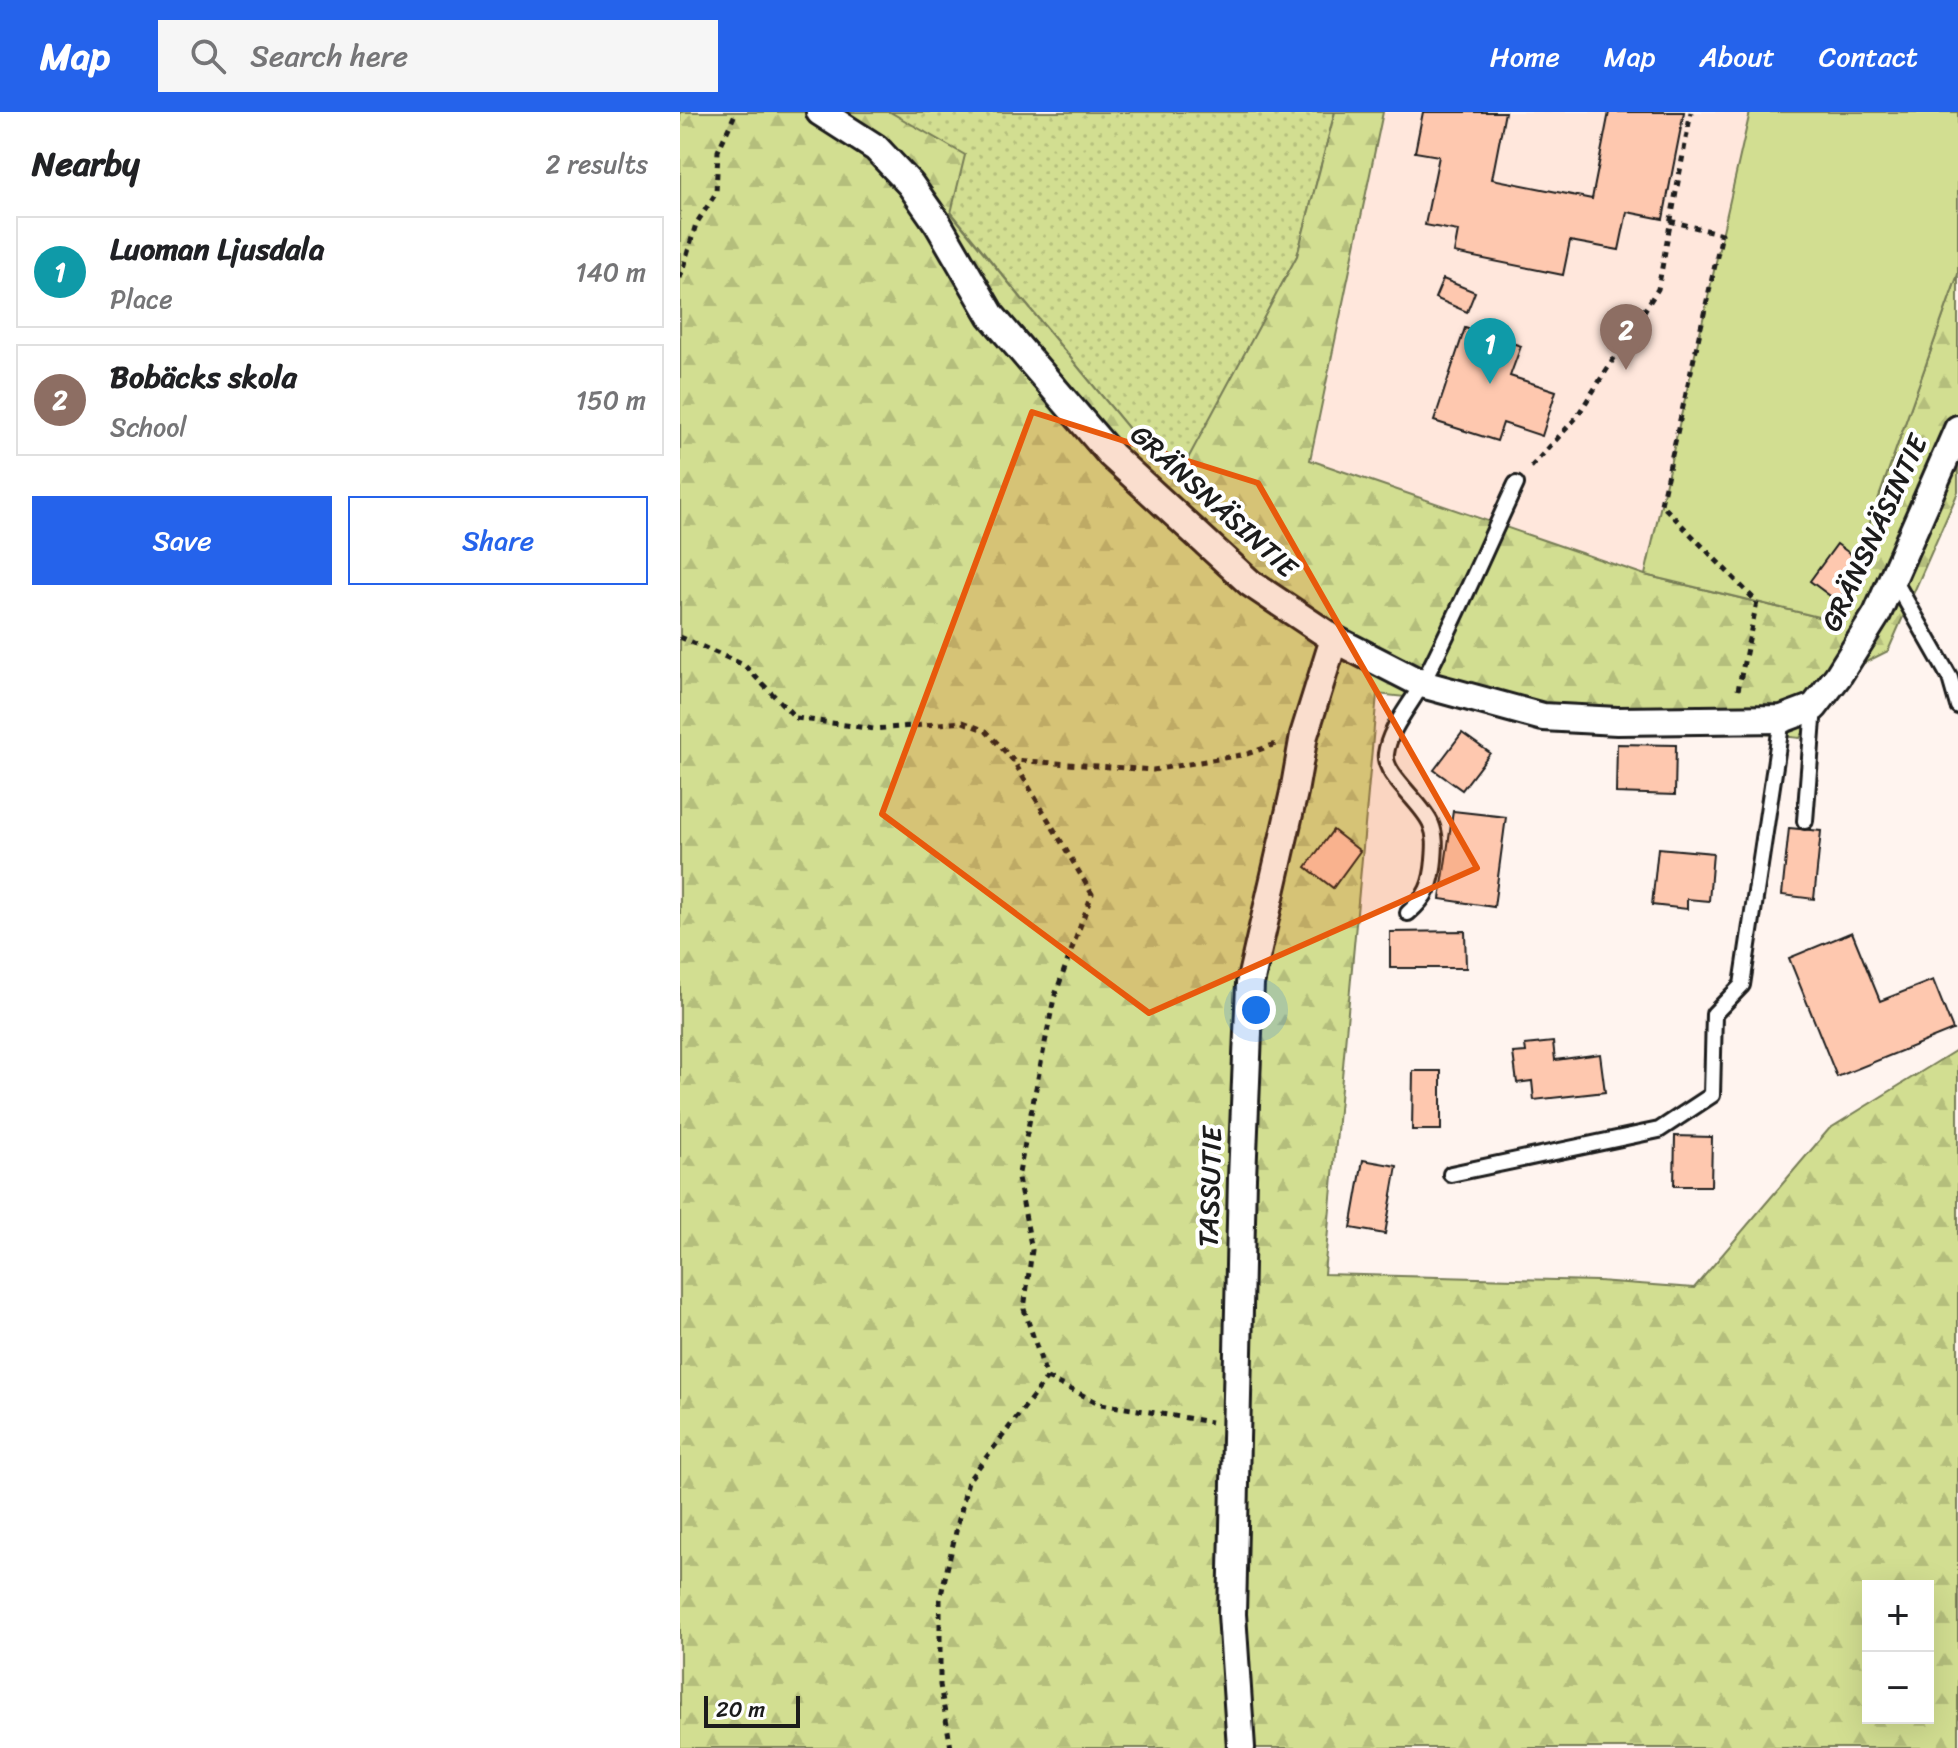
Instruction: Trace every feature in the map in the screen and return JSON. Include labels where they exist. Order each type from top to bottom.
[{"type":"street","name":"GRÄNSNÄSINTIE","points":[[820,112],[876,148],[910,184],[938,224],[991,315],[1111,455],[1250,583],[1334,639],[1422,684],[1543,717],[1617,721],[1782,719],[1814,707],[1838,676],[1877,614],[1958,429]]},
{"type":"street","name":"TASSUTIE","points":[[1241,1748],[1232,1614],[1250,984],[1304,735],[1334,639]]},
{"type":"lane","points":[[1408,913],[1421,902],[1432,882],[1435,841],[1432,825],[1422,807],[1392,774],[1385,759],[1387,743],[1422,684],[1516,484]]},
{"type":"lane","points":[[1892,578],[1950,678],[1958,706]]},
{"type":"lane","points":[[1805,821],[1814,707]]},
{"type":"lane","points":[[1451,1174],[1659,1130],[1712,1095],[1714,1014],[1742,985],[1782,719]]},
{"type":"path","points":[[680,278],[696,224],[716,193],[718,151],[736,112]]},
{"type":"path","points":[[1516,484],[1576,418],[1658,289],[1691,112]]},
{"type":"path","points":[[1670,221],[1722,234],[1661,504],[1757,602],[1731,719]]},
{"type":"path","points":[[680,637],[744,665],[796,718],[874,729],[963,722],[986,731],[1013,760],[1092,894],[1054,998],[1018,1178],[1032,1250],[1024,1309],[1047,1378],[1101,1404],[1235,1426]]},
{"type":"path","points":[[1013,760],[1153,770],[1247,754],[1304,735]]},
{"type":"path","points":[[951,1748],[940,1685],[940,1599],[968,1481],[1047,1378]]},
{"type":"highlighted area","points":[[1032,412],[1258,483],[1477,868],[1149,1013],[882,814]]},
{"type":"shaded area","points":[[1383,112],[1958,112],[1958,274],[1835,621],[1645,575],[1309,460]]},
{"type":"green space","points":[[680,112],[890,112],[965,155],[951,213],[1129,429],[1184,466],[1297,256],[1335,112],[1383,112],[1310,460],[1645,575],[1835,621],[1958,274],[1958,492],[1888,651],[1838,676],[1800,738],[1377,694],[1324,1274],[1598,1281],[1694,1288],[1829,1129],[1958,1049],[1958,1748],[680,1748]]},
{"type":"green space","points":[[890,112],[1335,112],[1297,256],[1185,466],[1129,429],[951,212],[898,119]]},
{"type":"green space","points":[[1750,112],[1958,112],[1958,274],[1835,621],[1645,575]]},
{"type":"building","points":[[1423,112],[1505,112],[1492,179],[1592,199],[1609,112],[1684,112],[1663,219],[1627,212],[1619,250],[1570,241],[1563,275],[1454,253],[1458,231],[1425,225],[1439,156],[1415,152]]},
{"type":"building","points":[[1443,279],[1475,292],[1467,312],[1435,298]]},
{"type":"building","points":[[1465,328],[1521,346],[1510,376],[1556,391],[1542,436],[1503,423],[1497,441],[1434,421]]},
{"type":"building","points":[[1837,544],[1864,564],[1837,601],[1810,581]]},
{"type":"building","points":[[1462,733],[1490,753],[1462,790],[1434,770]]},
{"type":"building","points":[[1617,744],[1676,745],[1675,795],[1616,793]]},
{"type":"building","points":[[1453,811],[1506,817],[1494,907],[1440,899]]},
{"type":"building","points":[[1789,828],[1821,831],[1814,899],[1782,895]]},
{"type":"building","points":[[1333,830],[1360,851],[1333,888],[1306,867]]},
{"type":"building","points":[[1658,848],[1713,853],[1709,901],[1687,899],[1687,909],[1652,905]]},
{"type":"building","points":[[1465,931],[1466,968],[1390,968],[1390,932]]},
{"type":"building","points":[[1852,932],[1880,1001],[1933,980],[1953,1030],[1837,1077],[1789,958]]},
{"type":"building","points":[[1553,1042],[1555,1060],[1600,1054],[1605,1092],[1534,1100],[1532,1081],[1517,1083],[1513,1053],[1526,1052],[1525,1045]]},
{"type":"building","points":[[1413,1071],[1441,1071],[1441,1130],[1412,1130]]},
{"type":"building","points":[[1675,1136],[1712,1137],[1711,1186],[1674,1186]]},
{"type":"building","points":[[1363,1160],[1397,1166],[1385,1234],[1351,1228]]},
{"type":"place","name":"Bobäcks skola","points":[[1626,370]]},
{"type":"place","name":"Luoman Ljusdala","points":[[1490,384]]}]
